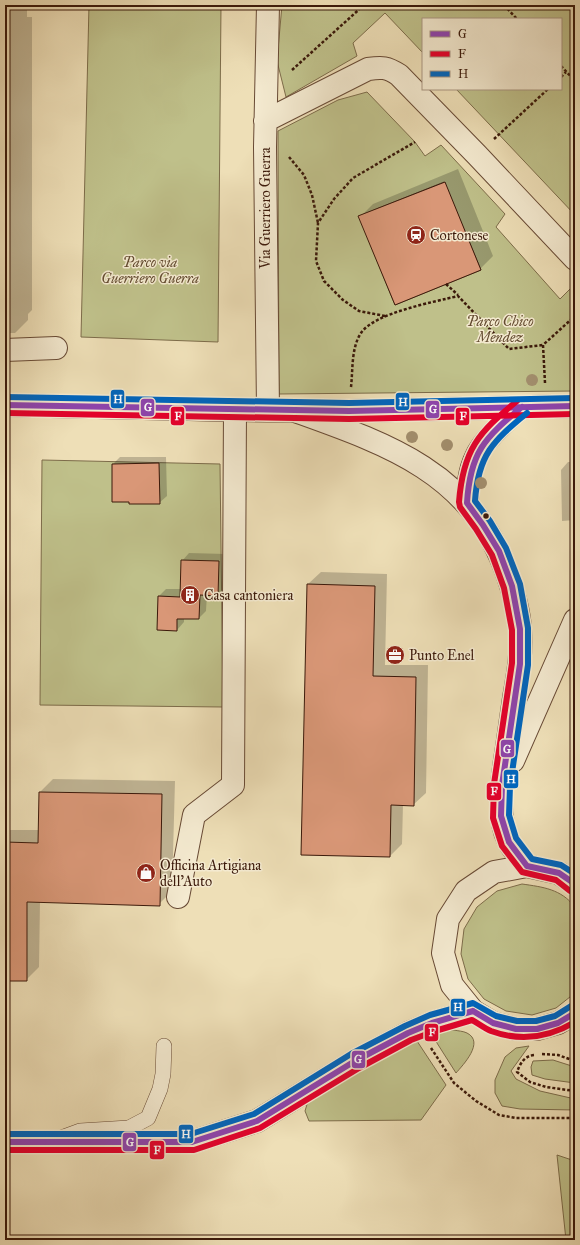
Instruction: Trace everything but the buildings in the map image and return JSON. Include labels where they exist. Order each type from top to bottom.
[{"type":"street","name":"Via Guerriero Guerra","points":[[268,5],[265,122],[268,410]]},
{"type":"street","points":[[265,122],[368,69],[380,67],[389,69],[399,75],[575,259]]},
{"type":"street","points":[[5,350],[56,348]]},
{"type":"street","points":[[5,405],[294,411],[575,406]]},
{"type":"street","points":[[467,503],[468,483],[476,457],[503,422],[522,407]]},
{"type":"street","points":[[178,897],[194,815],[233,785],[235,410]]},
{"type":"street","points":[[294,411],[350,431],[411,459],[443,481],[467,503],[499,551],[512,586],[520,629],[520,664],[502,784],[501,816],[509,842],[527,866]]},
{"type":"street","points":[[502,784],[575,620]]},
{"type":"street","points":[[569,1022],[537,1029],[516,1029],[493,1023],[473,1011],[452,985],[443,953],[448,919],[466,891],[494,872],[527,866],[559,873],[575,884]]},
{"type":"street","points":[[5,1142],[192,1142],[257,1121],[355,1061],[408,1033],[432,1023],[473,1011]]},
{"type":"lane","points":[[50,1142],[80,1130],[128,1128],[148,1118],[160,1089],[163,1074],[164,1046]]},
{"type":"path","points":[[266,93],[364,5]]},
{"type":"path","points":[[504,5],[517,18]]},
{"type":"path","points":[[562,67],[575,81]]},
{"type":"path","points":[[562,76],[566,72]]},
{"type":"path","points":[[477,155],[547,90]]},
{"type":"path","points":[[318,223],[334,199],[353,178],[415,142]]},
{"type":"path","points":[[265,147],[289,156],[304,175],[312,195],[318,223],[316,261],[324,281],[343,300],[359,311],[385,316]]},
{"type":"path","points":[[446,284],[509,349],[543,345],[575,316]]},
{"type":"path","points":[[349,411],[354,349],[361,333],[369,325],[385,316],[458,296]]},
{"type":"path","points":[[543,345],[547,406]]},
{"type":"path","points":[[419,1028],[454,1083],[476,1101],[499,1115],[516,1118],[575,1118]]},
{"type":"path","points":[[575,1061],[544,1054],[529,1055],[520,1063],[517,1072],[530,1082],[546,1087],[575,1091]]},
{"type":"green space","name":"Parco via Guerriero Guerra","points":[[89,5],[221,5],[218,342],[81,337]]},
{"type":"green space","points":[[282,5],[575,5],[575,215],[457,90],[562,90],[562,18],[422,18],[422,52],[385,13],[353,43],[357,56],[286,97],[277,61]]},
{"type":"green space","name":"Parco Chico Mendez","points":[[367,92],[415,142],[425,156],[441,145],[505,214],[496,227],[560,299],[575,284],[575,391],[279,394],[278,131],[338,100]],"holes":[[[444,182],[481,270],[395,305],[359,216]]]},
{"type":"green space","points":[[42,460],[220,464],[223,707],[40,705]]},
{"type":"green space","points":[[522,884],[544,888],[558,893],[564,896],[575,907],[575,993],[556,1008],[532,1015],[506,1011],[484,999],[468,979],[461,954],[464,929],[477,907],[497,891]]},
{"type":"green space","points":[[454,1030],[467,1033],[472,1037],[474,1042],[471,1053],[456,1073],[430,1032]]},
{"type":"green space","points":[[417,1041],[446,1085],[421,1120],[309,1121],[305,1111],[308,1101],[386,1052]]},
{"type":"green space","points":[[529,1046],[511,1071],[516,1079],[540,1091],[575,1099],[575,1110],[520,1109],[502,1106],[495,1093],[495,1080],[505,1057],[516,1048]]},
{"type":"green space","points":[[553,1060],[575,1067],[575,1083],[545,1079],[532,1075],[531,1067],[533,1061]]},
{"type":"green space","points":[[557,1155],[575,1161],[575,1240],[566,1240]]},
{"type":"transit line","name":"H","points":[[5,397],[349,403],[575,398]]},
{"type":"transit line","name":"F","points":[[517,401],[492,423],[475,444],[464,469],[459,502],[460,507],[492,555],[504,588],[512,630],[512,663],[494,784],[493,818],[502,846],[522,872],[556,880],[570,891]]},
{"type":"transit line","name":"G","points":[[5,405],[349,411],[575,406]]},
{"type":"transit line","name":"G","points":[[522,407],[498,428],[481,448],[472,471],[467,503],[499,551],[512,586],[520,629],[520,664],[502,785],[501,816],[509,842],[527,866]]},
{"type":"transit line","name":"F","points":[[5,413],[349,419],[575,414]]},
{"type":"transit line","name":"H","points":[[527,413],[505,432],[489,450],[480,472],[475,501],[490,521],[506,548],[520,584],[528,628],[528,665],[510,786],[509,815],[516,838],[532,859],[561,865],[575,874]]},
{"type":"transit line","name":"G","points":[[527,866],[559,873],[575,884]]},
{"type":"transit line","name":"H","points":[[5,1134],[191,1134],[254,1114],[351,1054],[405,1026],[430,1015],[473,1003],[496,1016],[517,1021],[536,1021],[555,1016],[571,1006]]},
{"type":"transit line","name":"G","points":[[473,1011],[493,1023],[516,1029],[537,1029],[558,1023],[575,1013]]},
{"type":"transit line","name":"G","points":[[5,1142],[192,1142],[257,1121],[355,1061],[408,1033],[432,1023],[473,1011]]},
{"type":"transit line","name":"F","points":[[5,1150],[194,1150],[260,1128],[359,1068],[411,1040],[435,1031],[472,1020],[491,1031],[513,1036],[534,1037],[555,1032],[575,1022]]},
{"type":"place","name":"Cortonese","points":[[416,235]]},
{"type":"place","name":"Casa cantoniera","points":[[190,595]]},
{"type":"place","name":"Punto Enel","points":[[395,655]]},
{"type":"place","name":"Officina Artigiana dell'Auto","points":[[146,873]]}]
